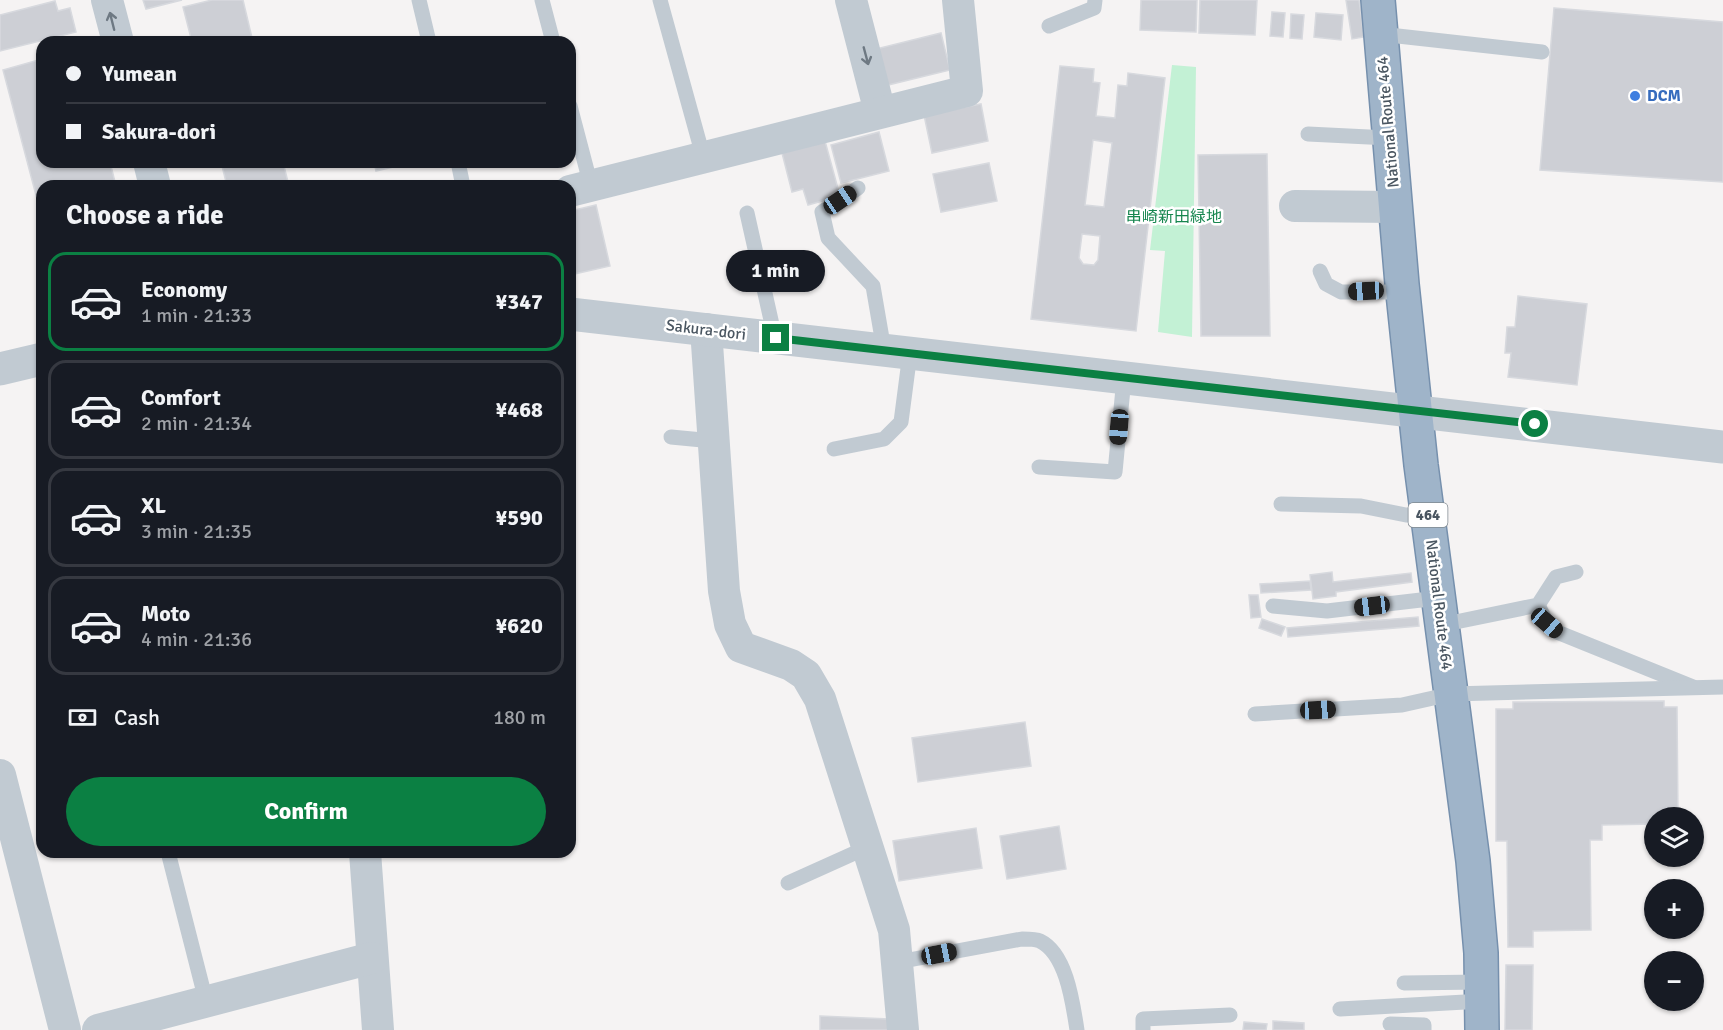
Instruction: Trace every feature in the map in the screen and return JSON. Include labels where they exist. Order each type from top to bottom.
[{"type":"highway","name":"National Route 464","points":[[1378,0],[1415,411],[1473,861],[1482,1004]]},
{"type":"street","points":[[107,0],[116,36]]},
{"type":"street","points":[[851,0],[880,112]]},
{"type":"street","points":[[581,189],[703,156],[966,92],[958,0]]},
{"type":"street","points":[[1295,206],[1395,207]]},
{"type":"street","name":"Sakura-dori","points":[[576,315],[1723,447]]},
{"type":"street","points":[[706,329],[724,591],[730,624],[741,647],[791,665],[806,675],[820,699],[894,930],[903,1030]]},
{"type":"street","points":[[0,369],[36,360]]},
{"type":"street","points":[[0,775],[65,1030]]},
{"type":"street","points":[[364,858],[378,1030]]},
{"type":"street","points":[[98,1030],[372,958]]},
{"type":"lane","points":[[418,0],[427,36]]},
{"type":"lane","points":[[542,0],[551,36]]},
{"type":"lane","points":[[660,0],[703,156]]},
{"type":"lane","points":[[1049,26],[1094,8],[1095,0]]},
{"type":"lane","points":[[1380,34],[1542,52]]},
{"type":"lane","points":[[1308,134],[1389,138]]},
{"type":"lane","points":[[576,151],[581,189]]},
{"type":"lane","points":[[834,449],[884,439],[901,422],[897,352],[873,286],[828,238],[822,212],[858,188]]},
{"type":"lane","points":[[747,213],[776,338]]},
{"type":"lane","points":[[1320,271],[1326,284],[1341,292],[1390,292],[1402,284]]},
{"type":"lane","points":[[1038,467],[1116,472],[1124,378]]},
{"type":"lane","points":[[671,437],[713,441]]},
{"type":"lane","points":[[1281,504],[1361,506],[1406,515],[1428,515]]},
{"type":"lane","points":[[1538,605],[1556,577],[1576,572]]},
{"type":"lane","points":[[1273,606],[1327,611],[1440,611],[1538,605]]},
{"type":"lane","points":[[1538,605],[1547,623],[1557,632],[1698,689]]},
{"type":"lane","points":[[1255,714],[1402,705],[1450,694],[1723,687]]},
{"type":"lane","points":[[788,883],[868,847]]},
{"type":"lane","points":[[170,858],[207,1001]]},
{"type":"lane","points":[[898,962],[1022,939],[1041,942],[1057,958],[1070,987],[1077,1030]]},
{"type":"lane","points":[[1404,983],[1482,1004]]},
{"type":"lane","points":[[1340,1009],[1482,1004]]},
{"type":"lane","points":[[1143,1030],[1143,1019],[1230,1015]]},
{"type":"lane","points":[[1390,1024],[1424,1025],[1424,1030]]},
{"type":"green space","name":"串崎新田緑地","points":[[1172,65],[1196,67],[1192,337],[1158,332],[1165,251],[1150,250]]},
{"type":"building","points":[[143,0],[182,0],[146,9]]},
{"type":"building","points":[[212,0],[243,0],[252,36],[190,36],[183,7]]},
{"type":"building","points":[[1141,0],[1197,0],[1196,32],[1140,30]]},
{"type":"building","points":[[1200,0],[1257,0],[1255,35],[1199,33]]},
{"type":"building","points":[[1346,0],[1359,0],[1364,37],[1352,39]]},
{"type":"building","points":[[55,1],[58,11],[70,8],[76,32],[60,36],[36,36],[36,42],[0,51],[0,15]]},
{"type":"building","name":"DCM","points":[[1554,8],[1723,22],[1723,182],[1540,170]]},
{"type":"building","points":[[1272,12],[1285,13],[1283,37],[1270,36]]},
{"type":"building","points":[[1316,13],[1343,15],[1341,40],[1314,37]]},
{"type":"building","points":[[1291,14],[1304,15],[1302,39],[1290,38]]},
{"type":"building","points":[[941,33],[950,70],[884,86],[876,49]]},
{"type":"building","points":[[36,61],[36,168],[112,168],[114,180],[36,180],[36,195],[3,70]]},
{"type":"building","points":[[1060,66],[1094,69],[1093,82],[1100,83],[1096,116],[1115,118],[1118,85],[1127,86],[1128,73],[1165,78],[1136,331],[1031,319]],"holes":[[[1093,140],[1112,143],[1104,207],[1085,205]],[[1082,234],[1100,236],[1098,260],[1094,265],[1083,264],[1079,258]]]},
{"type":"building","points":[[981,104],[988,141],[932,153],[924,115]]},
{"type":"building","points":[[879,132],[889,171],[841,183],[831,145]]},
{"type":"building","points":[[825,141],[840,196],[808,205],[803,189],[792,192],[782,153]]},
{"type":"building","points":[[1267,154],[1270,336],[1201,336],[1198,155]]},
{"type":"building","points":[[989,163],[997,201],[941,212],[933,174]]},
{"type":"building","points":[[222,168],[284,168],[288,180],[226,180]]},
{"type":"building","points":[[596,205],[610,266],[576,274],[576,210]]},
{"type":"building","points":[[1518,296],[1587,304],[1577,385],[1508,377],[1511,353],[1505,353],[1507,327],[1515,327]]},
{"type":"building","points":[[1332,572],[1333,582],[1411,573],[1412,582],[1336,592],[1336,596],[1313,599],[1310,575]]},
{"type":"building","points":[[1310,581],[1311,590],[1261,593],[1260,584]]},
{"type":"building","points":[[1249,595],[1258,595],[1261,617],[1251,618]]},
{"type":"building","points":[[1418,617],[1419,626],[1288,637],[1287,628]]},
{"type":"building","points":[[1262,619],[1285,627],[1281,636],[1259,628]]},
{"type":"building","points":[[1664,701],[1664,707],[1677,707],[1678,807],[1644,807],[1644,824],[1602,825],[1602,840],[1590,840],[1591,930],[1533,931],[1533,947],[1508,947],[1507,841],[1496,841],[1496,709],[1513,709],[1513,702]]},
{"type":"building","points":[[1025,722],[1031,766],[918,782],[912,738]]},
{"type":"building","points":[[1059,826],[1066,869],[1007,879],[1000,836]]},
{"type":"building","points":[[976,828],[982,868],[899,881],[893,841]]},
{"type":"building","points":[[1506,965],[1533,965],[1532,1030],[1505,1030]]},
{"type":"building","points":[[820,1016],[889,1019],[889,1030],[820,1030]]},
{"type":"building","points":[[1273,1021],[1304,1023],[1304,1030],[1273,1030]]},
{"type":"building","points":[[1244,1022],[1267,1024],[1266,1030],[1243,1030]]},
{"type":"place","name":"DCM","points":[[1635,96]]},
{"type":"route","points":[[776,338],[1535,424]]}]
